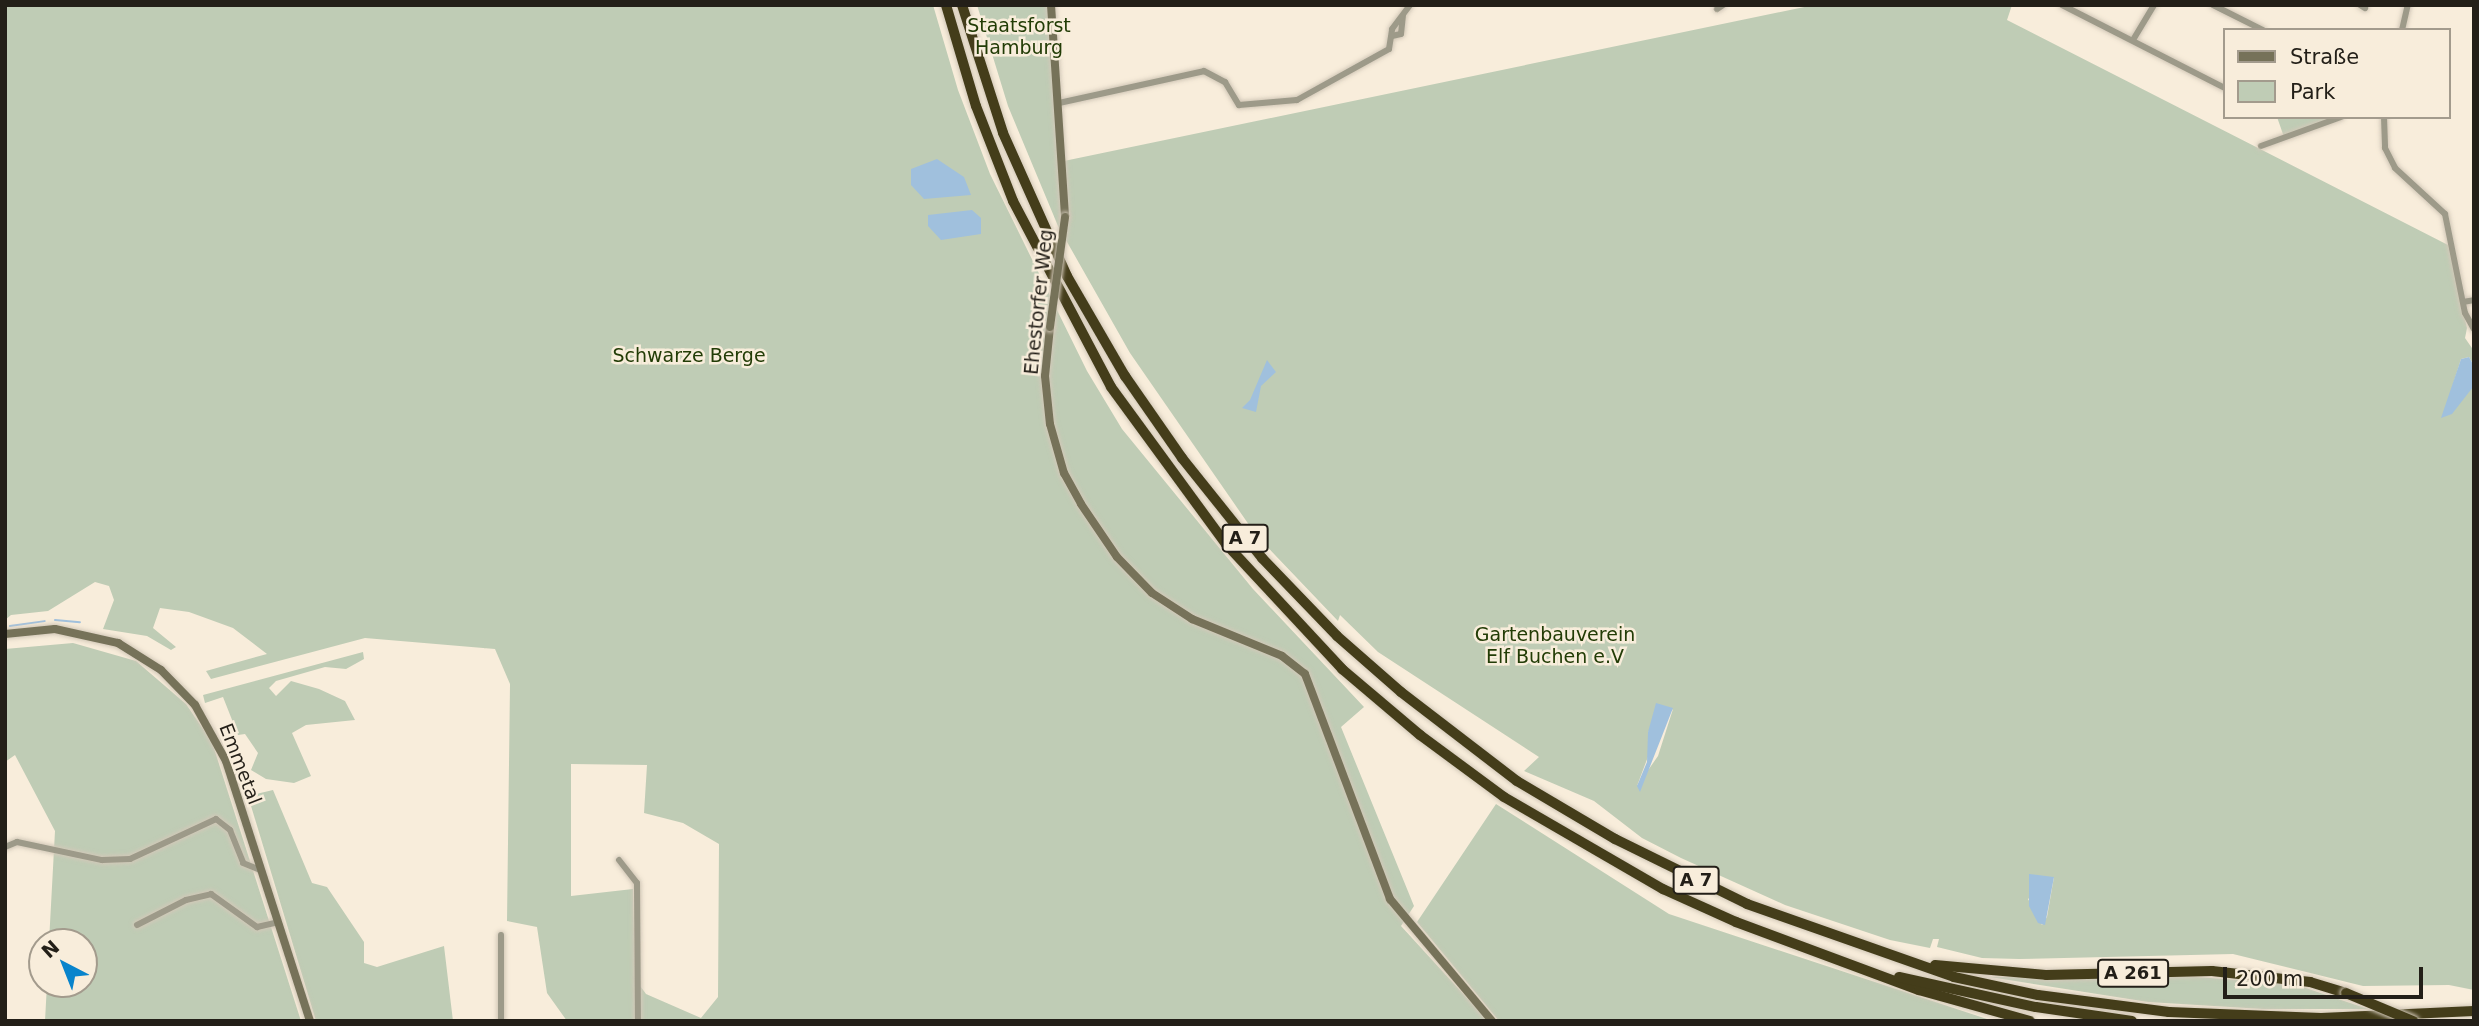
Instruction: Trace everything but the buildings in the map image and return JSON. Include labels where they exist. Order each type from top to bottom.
[{"type":"highway","name":"A 7","points":[[946,5],[976,106],[1007,189],[1068,314],[1167,470],[1297,624],[1420,736],[1572,840],[1720,915],[1856,967],[2036,1007],[2132,1021]]},
{"type":"highway","name":"A 7","points":[[962,5],[1014,160],[1067,276],[1153,417],[1221,510],[1327,626],[1469,747],[1584,821],[1746,904],[1954,977],[2038,995],[2169,1012],[2321,1018],[2474,1011]]},
{"type":"highway","name":"A 261","points":[[1919,963],[2046,975],[2212,971],[2309,982],[2346,993],[2413,1021]]},
{"type":"highway","points":[[1856,967],[1919,990],[2030,1021]]},
{"type":"main road","name":"Ehestorfer Weg","points":[[1051,5],[1065,216],[1050,327],[1046,392],[1053,439],[1073,491],[1104,540],[1130,573],[1169,605],[1282,656],[1299,668],[1313,688],[1380,875],[1407,923],[1492,1021]]},
{"type":"main road","name":"Emmetal","points":[[5,634],[55,629],[94,635],[142,655],[173,680],[218,742],[310,1021]]},
{"type":"street","points":[[1059,103],[1204,71],[1225,82],[1239,105],[1286,103],[1321,90],[1389,49],[1392,36],[1402,32],[1403,14],[1410,5]]},
{"type":"street","points":[[2062,5],[2224,88]]},
{"type":"street","points":[[2133,40],[2154,5]]},
{"type":"street","points":[[2213,5],[2259,28]]},
{"type":"street","points":[[2402,28],[2408,5]]},
{"type":"street","points":[[2261,146],[2335,119]]},
{"type":"street","points":[[2385,119],[2385,148],[2395,168],[2445,214],[2463,302],[2474,329]]},
{"type":"street","points":[[2463,302],[2474,300]]},
{"type":"street","points":[[5,847],[17,842],[102,860],[130,859],[216,819],[230,830],[243,863],[260,870]]},
{"type":"street","points":[[619,860],[637,883],[638,1021]]},
{"type":"street","points":[[137,925],[186,900],[211,894],[257,927],[278,922]]},
{"type":"street","points":[[501,935],[501,1021]]},
{"type":"green space","name":"Schwarze Berge","points":[[5,5],[933,5],[958,90],[990,174],[1087,371],[1122,429],[1253,589],[1364,707],[1341,727],[1414,906],[1401,926],[1488,1021],[567,1021],[547,993],[537,927],[507,921],[510,684],[495,649],[365,638],[211,679],[206,671],[267,654],[233,628],[189,612],[160,608],[153,628],[176,647],[171,650],[147,636],[103,629],[114,600],[109,586],[95,582],[48,611],[11,615],[5,620]],"holes":[[[571,764],[647,765],[644,813],[683,823],[719,844],[718,997],[701,1018],[646,994],[635,979],[633,889],[571,896]]]},
{"type":"green space","points":[[977,5],[1048,5],[1064,161],[1814,5],[2012,5],[2007,20],[2448,245],[2467,328],[2465,338],[2474,351],[2474,366],[2469,357],[2461,359],[2448,400],[2473,387],[2474,380],[2474,990],[2449,985],[2363,986],[2233,954],[1982,958],[1937,947],[1939,939],[1933,939],[1930,948],[1890,940],[1785,905],[1681,858],[1642,838],[1594,801],[1524,771],[1539,757],[1378,652],[1340,615],[1338,621],[1256,535],[1130,353],[1058,226],[1008,106]],"holes":[[[1673,709],[1658,756],[1637,786],[1649,754],[1648,732]],[[2054,877],[2047,917],[2042,925],[2028,899]]]},
{"type":"green space","points":[[2278,119],[2335,119],[2284,137]]},
{"type":"green space","points":[[73,643],[136,661],[186,704],[212,742],[301,1021],[45,1021],[46,998],[98,998],[98,928],[50,928],[55,831],[15,755],[5,762],[5,649]]},
{"type":"green space","points":[[363,652],[364,659],[346,669],[325,667],[276,681],[269,688],[276,696],[291,681],[319,689],[345,701],[355,720],[306,725],[292,733],[311,776],[294,783],[266,779],[251,770],[258,753],[245,734],[238,735],[223,697],[205,703],[203,695]]},
{"type":"green space","points":[[273,790],[312,883],[327,887],[364,942],[364,963],[377,967],[444,946],[453,1021],[316,1021],[248,796]]},
{"type":"green space","points":[[1496,804],[1669,914],[1993,1021],[1499,1021],[1417,922]]},
{"type":"green space","points":[[2182,976],[2294,984],[2368,1009],[2263,1009],[2148,1002],[1990,977]]},
{"type":"water","points":[[937,159],[964,177],[971,195],[924,199],[911,185],[911,169]]},
{"type":"water","points":[[972,210],[981,218],[981,234],[941,240],[928,226],[928,215]]},
{"type":"water","points":[[2469,357],[2474,366],[2473,387],[2452,414],[2441,418],[2461,359]]},
{"type":"water","points":[[1267,360],[1276,372],[1261,386],[1256,412],[1242,408],[1250,400]]},
{"type":"water","points":[[1656,703],[1673,708],[1640,792],[1637,786],[1647,762],[1648,732]]},
{"type":"water","points":[[2029,874],[2054,877],[2045,925],[2038,923],[2029,906]]},
{"type":"waterway","points":[[55,620],[80,622]]},
{"type":"waterway","points":[[10,626],[45,621]]},
{"type":"park label","name":"Staatsforst Hamburg","points":[[1019,37]]},
{"type":"park label","name":"Gartenbauverein Elf Buchen e.V","points":[[1555,646]]}]
